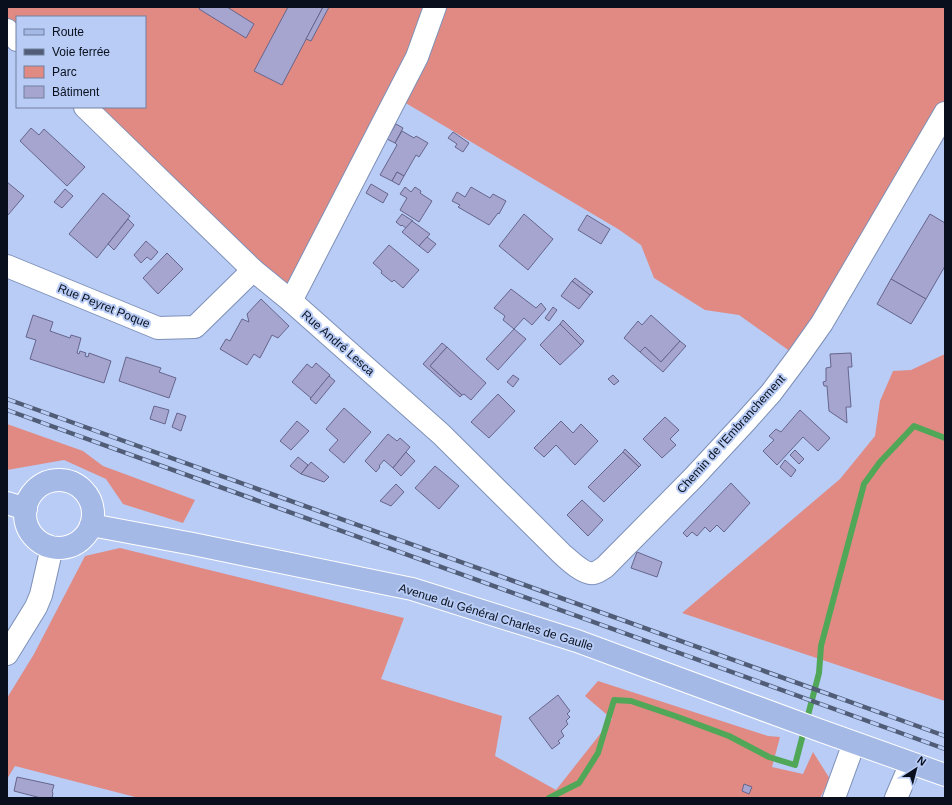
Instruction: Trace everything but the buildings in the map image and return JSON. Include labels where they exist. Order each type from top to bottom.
[{"type":"main road","points":[[56,480],[67,481],[77,485],[89,498],[93,514],[91,525],[86,535],[78,542],[67,546],[56,548],[52,547],[36,539],[26,520],[16,506],[29,498],[36,489],[45,483],[56,480]]},
{"type":"main road","name":"Avenue du Général Charles de Gaulle","points":[[91,525],[193,544],[412,589],[577,641],[945,775]]},
{"type":"street","points":[[291,302],[417,57],[435,7]]},
{"type":"street","points":[[7,30],[16,39]]},
{"type":"street","name":"Rue André Lesca","points":[[86,108],[253,270],[441,434],[562,554],[576,566],[588,572],[594,573]]},
{"type":"street","name":"Chemin de l'Embranchement","points":[[594,573],[605,567],[694,477],[770,393],[798,357],[822,323],[945,113]]},
{"type":"street","name":"Rue Peyret Poque","points":[[7,266],[158,328],[195,327],[253,270]]},
{"type":"street","points":[[7,654],[36,607],[41,596],[52,547]]},
{"type":"street","points":[[834,798],[854,742]]},
{"type":"street","points":[[896,798],[911,763]]},
{"type":"green space","points":[[7,7],[945,7],[945,113],[798,357],[739,315],[705,310],[654,278],[641,245],[618,229],[404,102],[299,309],[86,108],[146,108],[146,16],[16,16],[16,39],[7,30]]},
{"type":"green space","points":[[945,354],[945,701],[682,613],[840,479],[875,436],[880,401],[893,371],[911,370]]},
{"type":"green space","points":[[7,424],[83,451],[103,466],[195,500],[183,523],[123,504],[106,479],[64,460],[7,470]]},
{"type":"green space","points":[[120,548],[404,618],[381,679],[502,716],[495,756],[556,790],[612,719],[585,696],[598,681],[768,736],[780,737],[772,767],[803,774],[813,752],[830,779],[820,798],[139,798],[15,766],[7,779],[7,698],[34,654],[85,556]]},
{"type":"waterway","points":[[549,798],[579,783],[598,753],[614,700],[631,701],[675,716],[729,736],[769,757],[795,765],[819,673],[821,646],[864,484],[880,462],[914,426],[945,438]]},
{"type":"railway","points":[[7,399],[945,736]]},
{"type":"railway","points":[[7,410],[945,749]]}]
